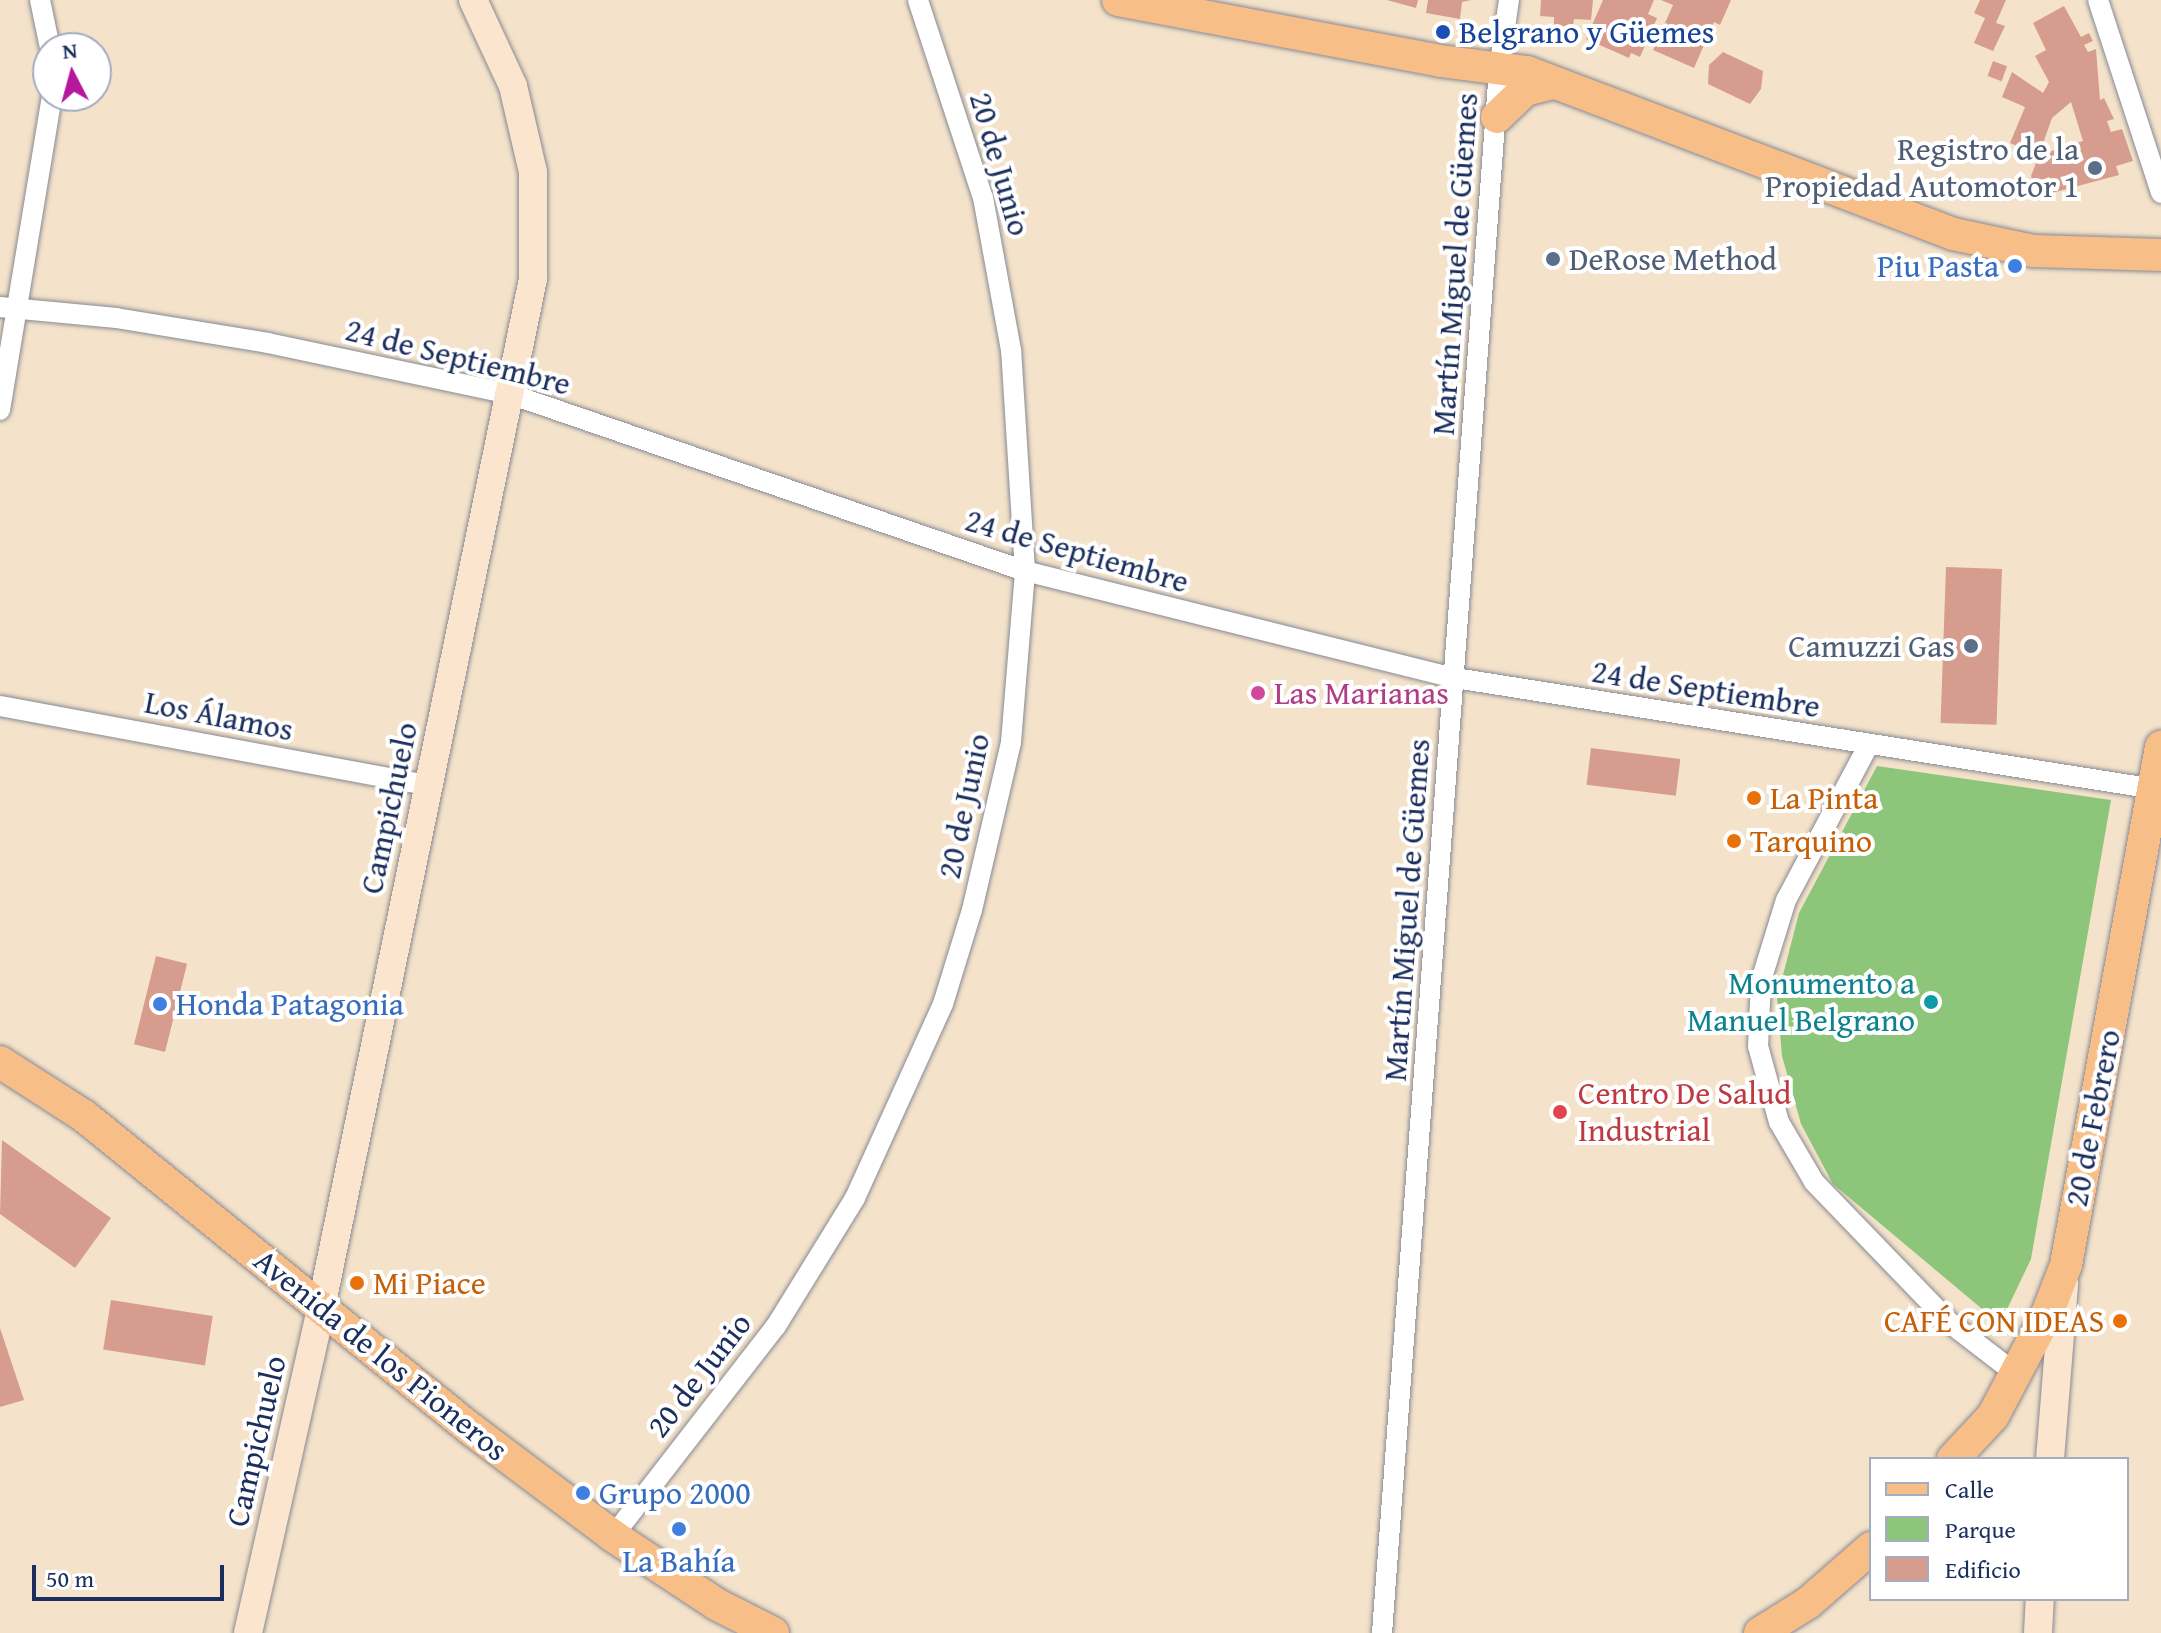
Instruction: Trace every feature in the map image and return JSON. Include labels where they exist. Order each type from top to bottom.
[{"type":"main road","points":[[1118,0],[1499,70],[1527,72],[1953,234],[2034,251],[2161,255]]},
{"type":"main road","points":[[1497,117],[1525,90],[1553,83]]},
{"type":"main road","points":[[2078,252],[2161,231]]},
{"type":"main road","name":"20 de Febrero","points":[[1955,1457],[1993,1416],[2047,1314],[2066,1265],[2161,748]]},
{"type":"main road","name":"Avenida de los Pioneros","points":[[0,1062],[84,1116],[321,1308],[613,1536],[716,1604],[773,1633]]},
{"type":"main road","points":[[1760,1633],[1808,1603],[1869,1550]]},
{"type":"street","points":[[40,0],[47,32]]},
{"type":"street","name":"Campichuelo","points":[[248,1633],[321,1308],[533,279],[533,172],[513,86],[473,0]]},
{"type":"street","name":"20 de Junio","points":[[613,1536],[776,1326],[855,1198],[912,1082],[943,1004],[993,829],[1011,742],[1025,571],[1004,296],[983,198],[918,0]]},
{"type":"street","name":"Martín Miguel de Güemes","points":[[1382,1633],[1499,70],[1509,0]]},
{"type":"street","points":[[2098,0],[2161,193]]},
{"type":"street","points":[[0,410],[10,307],[49,112]]},
{"type":"street","name":"24 de Septiembre","points":[[10,307],[268,343],[510,394],[1025,571],[1455,678],[1868,746],[2155,789]]},
{"type":"street","name":"Los Álamos","points":[[0,706],[427,785]]},
{"type":"street","points":[[1868,746],[1786,900],[1761,981],[1758,1046],[1779,1122],[1814,1182],[1950,1323],[2015,1373],[2053,1409]]},
{"type":"street","points":[[2050,1457],[2066,1265]]},
{"type":"street","points":[[2038,1633],[2040,1601]]},
{"type":"green space","points":[[1877,766],[2111,800],[2031,1259],[2000,1324],[1833,1184],[1801,1124],[1782,1056],[1777,998],[1799,913]]},
{"type":"building","points":[[1387,0],[1418,0],[1416,8]]},
{"type":"building","points":[[1428,0],[1471,0],[1462,2],[1460,19],[1426,13]]},
{"type":"building","points":[[1541,0],[1593,0],[1591,20],[1574,19],[1573,27],[1554,25],[1554,17],[1540,16]]},
{"type":"building","points":[[1603,0],[1654,0],[1648,14],[1657,18],[1640,57],[1631,53],[1629,58],[1586,39]]},
{"type":"building","points":[[1661,0],[1731,0],[1720,25],[1714,22],[1694,68],[1653,50],[1673,5]]},
{"type":"building","points":[[1980,0],[2006,0],[1996,23],[2005,26],[1993,51],[1974,43],[1985,18],[1974,13]]},
{"type":"building","points":[[2064,6],[2081,37],[2089,33],[2093,41],[2084,45],[2088,52],[2096,49],[2100,100],[2104,98],[2114,119],[2107,121],[2111,132],[2122,129],[2133,161],[2116,166],[2119,175],[2037,197],[2031,176],[2039,155],[2010,143],[2025,107],[2002,97],[2012,72],[2043,93],[2049,82],[2035,56],[2046,50],[2033,23]],"holes":[[[2071,102],[2083,141],[2039,155],[2052,118]]]},
{"type":"building","points":[[1723,52],[1763,71],[1761,89],[1750,104],[1708,84],[1709,65]]},
{"type":"building","points":[[1993,61],[2007,66],[2002,81],[1988,76]]},
{"type":"building","name":"Camuzzi Gas","points":[[1946,567],[2002,569],[1997,725],[1941,723]]},
{"type":"building","points":[[1591,748],[1680,759],[1676,796],[1586,785]]},
{"type":"building","name":"Honda Patagonia","points":[[156,956],[187,964],[165,1052],[134,1044]]},
{"type":"building","points":[[2,1140],[111,1218],[75,1268],[0,1214]]},
{"type":"building","points":[[111,1300],[213,1316],[205,1365],[103,1349]]},
{"type":"building","points":[[0,1328],[24,1400],[0,1407]]},
{"type":"place","name":"Belgrano y Güemes","points":[[1443,32]]},
{"type":"place","name":"Registro de la Propiedad Automotor 1","points":[[2095,168]]},
{"type":"place","name":"DeRose Method","points":[[1553,259]]},
{"type":"place","name":"Piu Pasta","points":[[2015,266]]},
{"type":"place","name":"Camuzzi Gas","points":[[1971,646]]},
{"type":"place","name":"Las Marianas","points":[[1258,693]]},
{"type":"place","name":"La Pinta","points":[[1754,798]]},
{"type":"place","name":"Tarquino","points":[[1734,841]]},
{"type":"place","name":"Monumento a Manuel Belgrano","points":[[1931,1002]]},
{"type":"place","name":"Honda Patagonia","points":[[160,1004]]},
{"type":"place","name":"Centro De Salud Industrial","points":[[1560,1112]]},
{"type":"place","name":"Mi Piace","points":[[357,1283]]},
{"type":"place","name":"CAFÉ CON IDEAS","points":[[2120,1321]]},
{"type":"place","name":"Grupo 2000","points":[[583,1493]]},
{"type":"place","name":"La Bahía","points":[[679,1529]]}]
